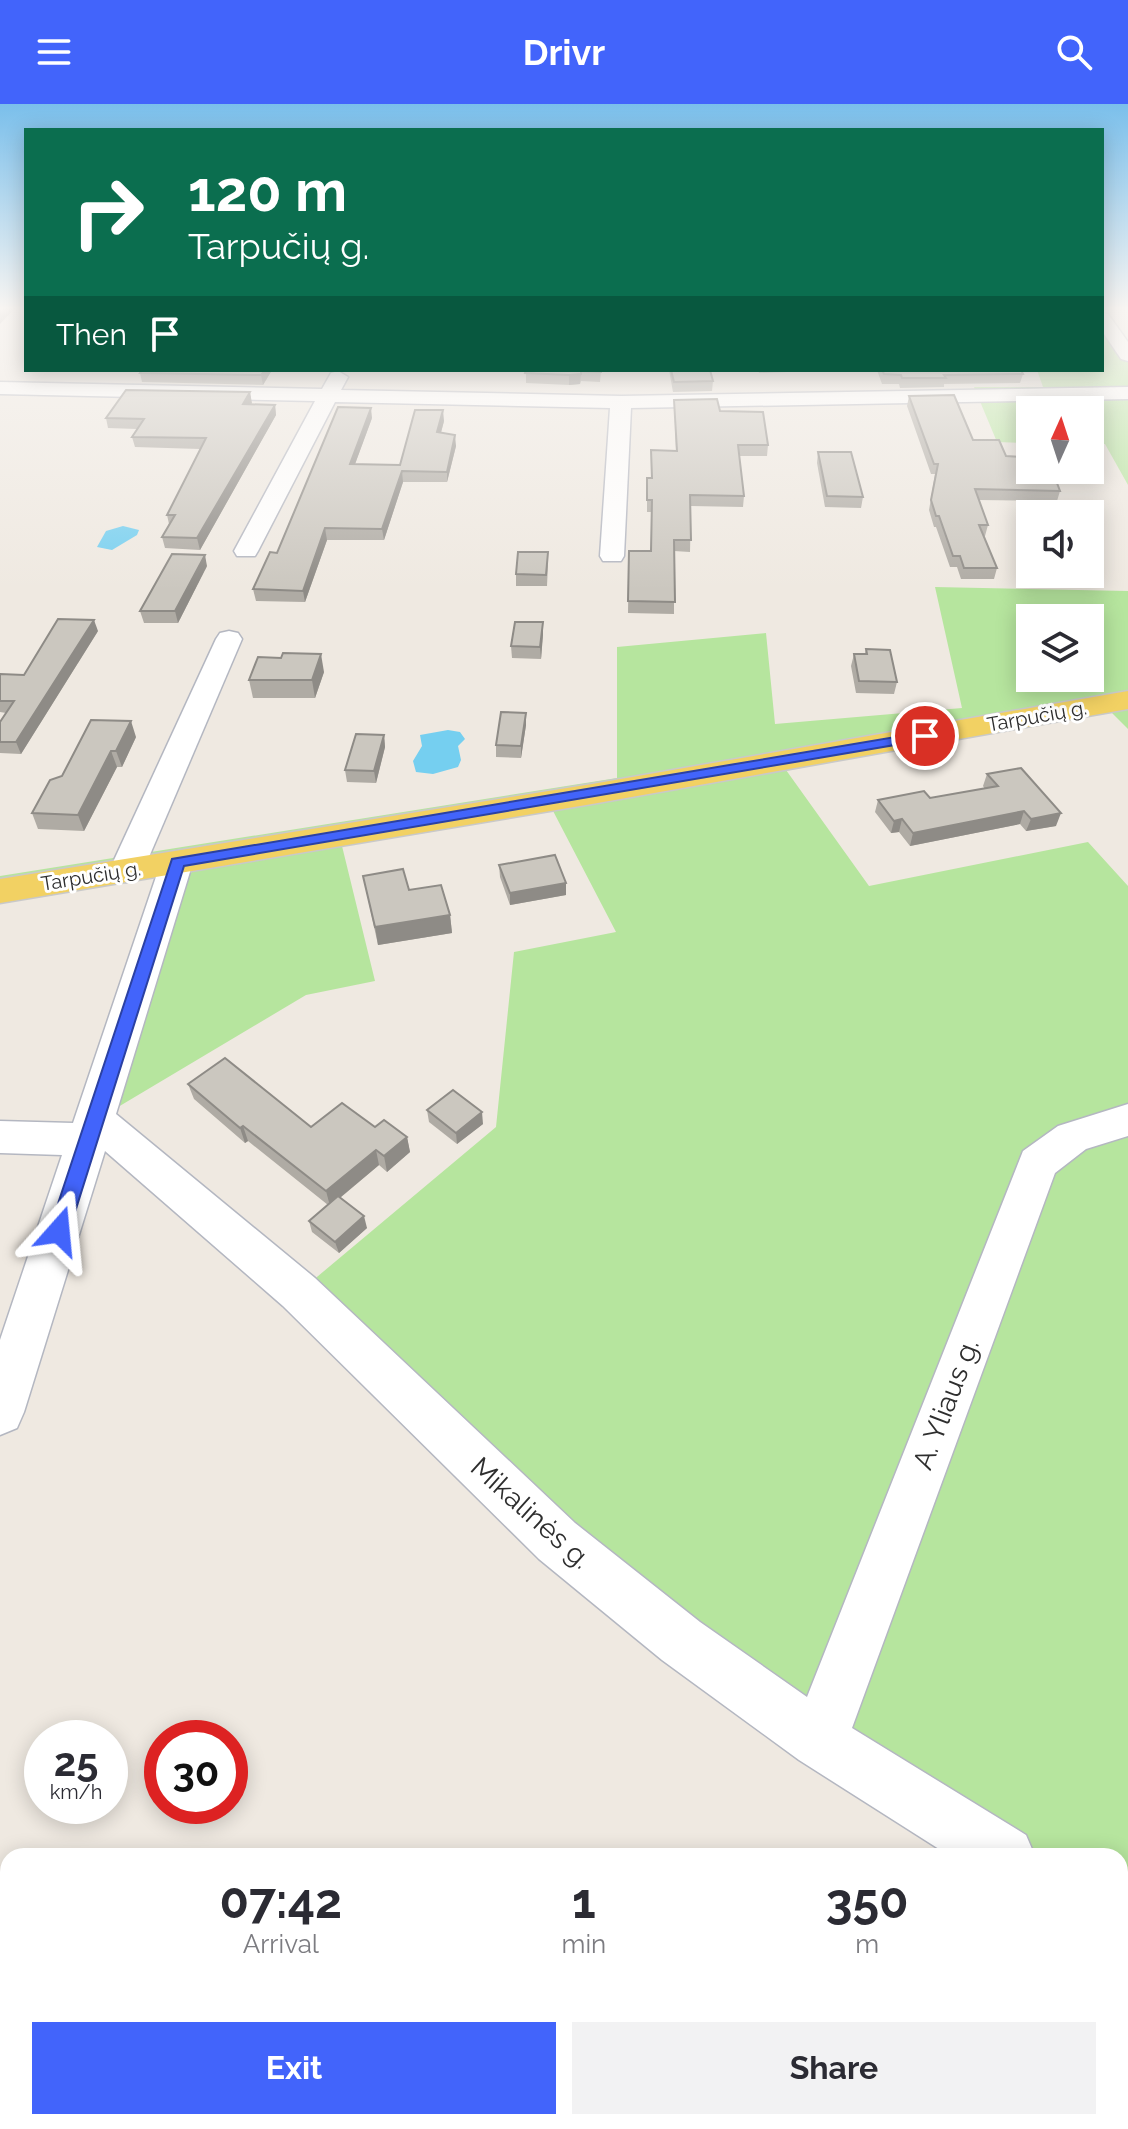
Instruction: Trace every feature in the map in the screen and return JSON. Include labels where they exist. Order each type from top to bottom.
[{"type":"main road","name":"Tarpučių g.","points":[[0,891],[624,789],[1128,700]]},
{"type":"street","points":[[246,551],[326,400]]},
{"type":"street","points":[[548,400],[706,400]]},
{"type":"street","points":[[612,556],[621,402]]},
{"type":"street","points":[[126,871],[229,639]]},
{"type":"street","points":[[0,1412],[177,862]]},
{"type":"street","name":"A. Yliaus g.","points":[[819,1740],[1038,1163],[1072,1137],[1128,1120]]},
{"type":"street","points":[[0,1137],[92,1130]]},
{"type":"street","name":"Mikalinės g.","points":[[92,1130],[299,1292],[557,1541],[681,1641],[819,1740],[992,1848]]},
{"type":"green space","points":[[980,400],[1016,400],[1016,443],[997,442]]},
{"type":"green space","points":[[1104,400],[1128,400],[1128,485],[1105,444]]},
{"type":"green space","points":[[935,587],[1128,591],[1128,729],[1104,705],[781,763],[869,886],[1088,842],[1128,886],[1128,1848],[974,1848],[819,1740],[299,1292],[496,1127],[514,952],[616,932],[552,809],[0,891],[0,876],[617,778],[617,647],[766,633],[775,724],[962,708]]},
{"type":"green space","points":[[342,846],[375,981],[306,995],[113,1110],[176,884],[196,869]]},
{"type":"water","points":[[123,526],[139,530],[137,535],[112,550],[97,547],[106,531]]},
{"type":"water","points":[[448,730],[460,732],[465,739],[458,746],[461,760],[458,767],[433,774],[416,772],[413,761],[422,746],[420,735]]},
{"type":"building","points":[[118,400],[245,400],[243,404],[275,405],[197,538],[162,537],[175,515],[167,515],[206,438],[132,437],[144,419],[106,418]]},
{"type":"building","points":[[674,400],[717,400],[720,411],[763,412],[768,445],[738,445],[744,496],[690,495],[691,540],[674,540],[675,602],[628,601],[629,551],[651,551],[652,500],[647,500],[647,478],[652,478],[651,450],[677,451]]},
{"type":"building","points":[[911,400],[956,400],[973,440],[999,440],[1006,456],[1016,457],[1016,484],[1057,484],[1060,491],[975,489],[988,525],[979,525],[997,568],[964,568],[960,556],[953,556],[931,500],[938,464],[934,464]]},
{"type":"building","points":[[338,407],[371,408],[350,464],[400,465],[415,410],[443,410],[437,432],[455,435],[447,472],[402,471],[382,529],[325,528],[303,591],[253,589],[270,552],[277,553]]},
{"type":"building","points":[[818,452],[851,452],[863,497],[827,496]]},
{"type":"building","points":[[518,552],[548,552],[546,575],[516,574]]},
{"type":"building","points":[[172,554],[205,555],[175,611],[140,611]]},
{"type":"building","points":[[58,619],[94,620],[16,742],[0,742],[0,722],[14,701],[0,701],[0,674],[24,675]]},
{"type":"building","points":[[515,622],[543,622],[540,647],[511,646]]},
{"type":"building","points":[[866,649],[890,650],[897,682],[859,681],[854,654],[867,654]]},
{"type":"building","points":[[283,653],[321,654],[312,680],[249,680],[258,657],[281,658]]},
{"type":"building","points":[[501,712],[526,713],[521,746],[496,745]]},
{"type":"building","points":[[91,720],[131,721],[116,751],[111,751],[78,815],[32,813],[50,780],[62,776]]},
{"type":"building","points":[[356,734],[384,735],[374,771],[345,770]]},
{"type":"building","points":[[1021,768],[1061,813],[1031,819],[1024,811],[913,833],[902,819],[894,821],[878,800],[924,791],[930,798],[998,786],[987,774]]},
{"type":"building","points":[[555,855],[566,883],[510,893],[499,865]]},
{"type":"building","points":[[403,869],[409,890],[441,885],[450,915],[375,927],[363,876]]},
{"type":"building","points":[[225,1058],[311,1127],[342,1103],[375,1127],[384,1120],[407,1137],[384,1156],[376,1150],[326,1191],[243,1126],[240,1128],[188,1084]]},
{"type":"building","points":[[453,1090],[482,1112],[456,1133],[427,1110]]},
{"type":"building","points":[[338,1196],[364,1216],[335,1242],[309,1221]]},
{"type":"route","points":[[59,1231],[177,862],[925,736]]}]
